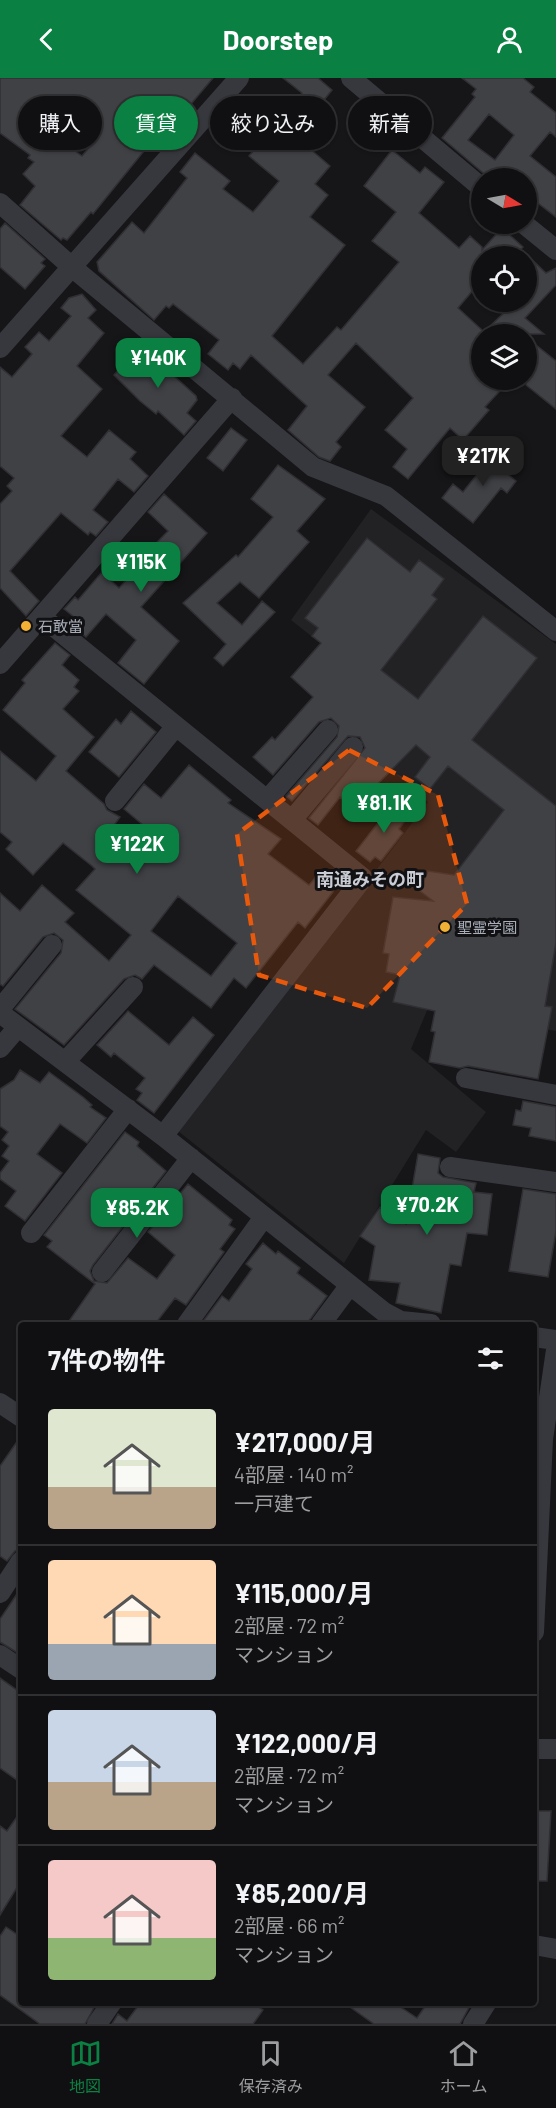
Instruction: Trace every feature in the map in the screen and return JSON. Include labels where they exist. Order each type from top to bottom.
[{"type":"street","points":[[0,348],[239,78]]},
{"type":"street","points":[[351,78],[471,179]]},
{"type":"street","points":[[0,203],[73,268],[313,467],[386,496],[556,631]]},
{"type":"street","points":[[536,234],[556,250]]},
{"type":"street","points":[[0,664],[231,399]]},
{"type":"street","points":[[42,617],[363,878],[163,1136]]},
{"type":"street","points":[[115,801],[176,726]]},
{"type":"street","points":[[267,800],[328,730]]},
{"type":"street","points":[[292,820],[353,747]]},
{"type":"street","points":[[0,1009],[52,945]]},
{"type":"street","points":[[65,1062],[133,987]]},
{"type":"street","points":[[0,1013],[163,1136],[384,1312],[401,1321],[411,1322]]},
{"type":"street","points":[[0,1048],[18,1027]]},
{"type":"street","points":[[466,1078],[556,1095]]},
{"type":"street","points":[[31,1233],[128,1109]]},
{"type":"street","points":[[102,1272],[190,1158]]},
{"type":"street","points":[[450,1167],[556,1182]]},
{"type":"street","points":[[187,1322],[264,1217]]},
{"type":"street","points":[[322,1322],[350,1285]]},
{"type":"street","points":[[537,1337],[556,1340]]},
{"type":"street","points":[[537,1530],[539,1438],[556,1350]]},
{"type":"street","points":[[0,1403],[18,1416]]},
{"type":"street","points":[[0,1593],[18,1566]]},
{"type":"street","points":[[0,1655],[18,1667]]},
{"type":"street","points":[[537,1749],[556,1749]]},
{"type":"street","points":[[537,1946],[556,1949]]},
{"type":"street","points":[[97,2024],[109,2006]]},
{"type":"street","points":[[473,2024],[484,2006]]},
{"type":"highlighted area","points":[[349,750],[438,795],[467,904],[367,1008],[259,975],[237,834]]},
{"type":"shaded area","name":"聖霊学園","points":[[371,509],[556,644],[556,1031],[428,1008],[411,1049],[486,1112],[456,1152],[426,1130],[344,1263],[178,1131],[428,802],[386,765],[419,722],[291,620]]},
{"type":"building","points":[[0,78],[213,78],[198,96],[114,96],[114,150],[145,150],[93,214],[91,212],[67,240],[63,238],[61,240],[20,205],[35,186],[23,174],[34,162],[23,150],[74,150],[82,156],[87,150],[102,150],[102,96],[18,96],[18,146],[0,133]]},
{"type":"building","points":[[283,78],[318,78],[332,90],[327,96],[300,96],[302,93]]},
{"type":"building","points":[[462,78],[523,78],[534,87],[530,92],[556,113],[556,137],[550,132],[530,156],[556,177],[556,217],[537,202],[537,168],[477,168],[442,138],[475,97],[472,94],[476,89]],"holes":[[[489,114],[514,135],[495,160],[468,140]]]},
{"type":"building","points":[[254,150],[311,150],[330,166],[315,184],[328,195],[310,217],[345,245],[272,336],[303,364],[337,327],[341,330],[399,262],[372,241],[396,212],[364,186],[392,150],[420,173],[425,167],[444,182],[419,213],[459,248],[470,236],[481,246],[471,246],[471,293],[458,308],[475,324],[471,324],[471,390],[501,390],[485,407],[489,410],[463,440],[450,428],[408,479],[393,467],[407,449],[385,430],[413,398],[356,343],[328,375],[365,407],[336,442],[341,447],[330,461],[319,457],[288,430],[307,406],[251,355],[240,369],[233,363],[228,370],[208,354],[219,340],[173,304],[169,308],[166,306],[154,320],[99,271],[97,262],[132,222],[144,233],[187,178],[180,172],[195,153],[230,181],[223,189],[253,212],[279,181],[249,156]]},
{"type":"building","points":[[5,223],[45,259],[41,263],[45,266],[25,289],[0,267],[0,229]]},
{"type":"building","points":[[497,234],[509,234],[522,246],[486,246]]},
{"type":"building","points":[[537,264],[546,273],[556,268],[556,285],[537,305]]},
{"type":"building","points":[[82,294],[96,310],[88,318],[104,333],[77,366],[102,389],[61,436],[87,457],[109,430],[136,452],[130,459],[148,476],[134,492],[118,479],[93,510],[108,522],[96,536],[90,532],[88,535],[61,513],[10,571],[39,601],[26,616],[0,588],[0,504],[12,491],[7,486],[14,478],[0,466],[0,367],[12,377],[32,354],[25,347],[39,332],[49,341],[71,316],[61,308],[69,298]]},
{"type":"building","points":[[505,312],[531,312],[525,318],[532,324],[492,324]]},
{"type":"building","points":[[140,345],[196,396],[197,400],[187,413],[196,421],[184,435],[158,411],[156,414],[140,401],[114,375]]},
{"type":"building","points":[[537,346],[556,361],[556,409],[532,390],[537,390]]},
{"type":"building","points":[[231,428],[247,440],[223,471],[207,458]]},
{"type":"building","points":[[498,448],[518,464],[509,475],[516,481],[507,493],[501,488],[473,523],[442,498],[453,484],[463,492]]},
{"type":"building","points":[[278,465],[325,499],[297,531],[309,542],[259,598],[240,582],[217,603],[242,625],[262,601],[275,612],[223,666],[214,658],[226,644],[183,603],[236,555],[238,557],[273,517],[251,499]]},
{"type":"building","points":[[164,494],[207,533],[141,607],[179,641],[144,684],[118,663],[136,640],[106,614],[86,637],[69,623],[74,617],[64,609],[75,597],[78,600],[102,572],[119,588],[140,565],[137,563],[168,531],[148,512]]},
{"type":"building","points":[[367,538],[410,572],[419,560],[444,579],[432,595],[437,599],[381,670],[418,699],[483,616],[537,658],[472,740],[556,806],[556,943],[545,1006],[552,1007],[538,1079],[468,1066],[460,1068],[429,1062],[435,1032],[431,1031],[435,1011],[393,1002],[400,975],[386,972],[389,954],[383,953],[393,897],[433,901],[400,876],[424,880],[428,871],[454,875],[504,810],[448,766],[430,789],[415,777],[430,757],[416,745],[353,809],[340,797],[318,825],[309,818],[365,748],[360,737],[348,736],[292,801],[286,796],[337,737],[339,726],[331,718],[319,722],[273,775],[253,757],[272,737],[275,740],[313,697],[291,677],[321,643],[312,636],[318,628],[305,618]]},
{"type":"building","points":[[55,643],[70,655],[62,665],[79,680],[74,687],[79,691],[63,709],[94,737],[66,771],[104,804],[107,810],[120,817],[102,842],[127,861],[150,831],[124,809],[144,784],[161,798],[189,765],[231,800],[228,803],[281,839],[268,854],[309,885],[315,878],[333,892],[305,928],[298,922],[246,988],[234,978],[211,1008],[154,965],[142,979],[135,975],[124,979],[64,1045],[15,1009],[61,953],[63,940],[54,933],[43,937],[3,986],[0,984],[0,893],[20,911],[42,885],[74,913],[65,922],[109,961],[131,935],[76,890],[95,869],[63,843],[33,875],[6,849],[12,842],[0,832],[0,751],[36,781],[56,756],[3,710],[25,683],[22,680]],"holes":[[[178,896],[237,943],[211,976],[151,931]]]},
{"type":"building","points":[[131,711],[156,732],[119,777],[89,752],[116,719],[121,724]]},
{"type":"building","points":[[395,801],[411,813],[399,829],[403,833],[381,861],[375,857],[370,862],[356,851]]},
{"type":"building","points":[[128,1011],[169,1045],[193,1017],[214,1035],[154,1113],[137,1100],[142,1093],[136,1089],[145,1078],[114,1053],[111,1057],[97,1045]]},
{"type":"building","points":[[20,1070],[40,1083],[49,1072],[83,1097],[92,1105],[90,1107],[106,1118],[87,1143],[60,1124],[37,1154],[62,1173],[25,1221],[5,1206],[16,1191],[0,1179],[0,1173],[9,1161],[2,1156],[9,1146],[2,1140],[8,1132],[0,1126],[0,1089],[14,1080]]},
{"type":"building","points":[[523,1101],[556,1107],[556,1141],[529,1136],[531,1128],[513,1125],[516,1110],[521,1111]]},
{"type":"building","points":[[125,1132],[139,1142],[137,1146],[166,1171],[93,1265],[90,1271],[94,1281],[107,1283],[128,1258],[157,1279],[175,1255],[148,1232],[188,1184],[232,1220],[229,1225],[235,1229],[220,1249],[224,1252],[186,1305],[175,1298],[157,1322],[68,1322],[95,1284],[47,1247],[52,1241],[44,1235]]},
{"type":"building","points":[[418,1154],[440,1158],[438,1173],[443,1177],[476,1183],[474,1192],[492,1194],[487,1235],[467,1233],[461,1266],[450,1264],[441,1313],[396,1303],[400,1283],[369,1280],[375,1246],[360,1236],[380,1207],[406,1224]]},
{"type":"building","points":[[523,1189],[556,1194],[556,1231],[548,1277],[509,1271]]},
{"type":"building","points":[[263,1243],[276,1254],[278,1251],[300,1268],[297,1273],[327,1296],[308,1322],[202,1322],[222,1296],[229,1301],[252,1269],[246,1264]]},
{"type":"building","points":[[18,1440],[18,1550],[7,1561],[0,1556],[0,1466]]},
{"type":"building","points":[[18,1592],[18,1653],[0,1642],[0,1619]]},
{"type":"building","points":[[0,1678],[18,1691],[18,1781],[0,1768]]},
{"type":"building","points":[[537,1811],[551,1811],[547,1881],[537,1881]]},
{"type":"building","points":[[18,1815],[18,1886],[0,1915],[0,1826],[7,1831]]},
{"type":"building","points":[[6,1927],[18,1935],[18,2006],[95,2006],[85,2024],[40,2024],[0,1995],[0,1936]]},
{"type":"building","points":[[138,2006],[258,2006],[263,2010],[253,2024],[112,2024],[118,2014],[127,2021]]},
{"type":"building","points":[[349,2006],[399,2006],[417,2018],[425,2006],[470,2006],[460,2024],[374,2024]]},
{"type":"place","name":"石敢當","points":[[26,626]]},
{"type":"place","name":"聖霊学園","points":[[445,927]]},
{"type":"district","name":"南通みその町","points":[[370,879]]}]
